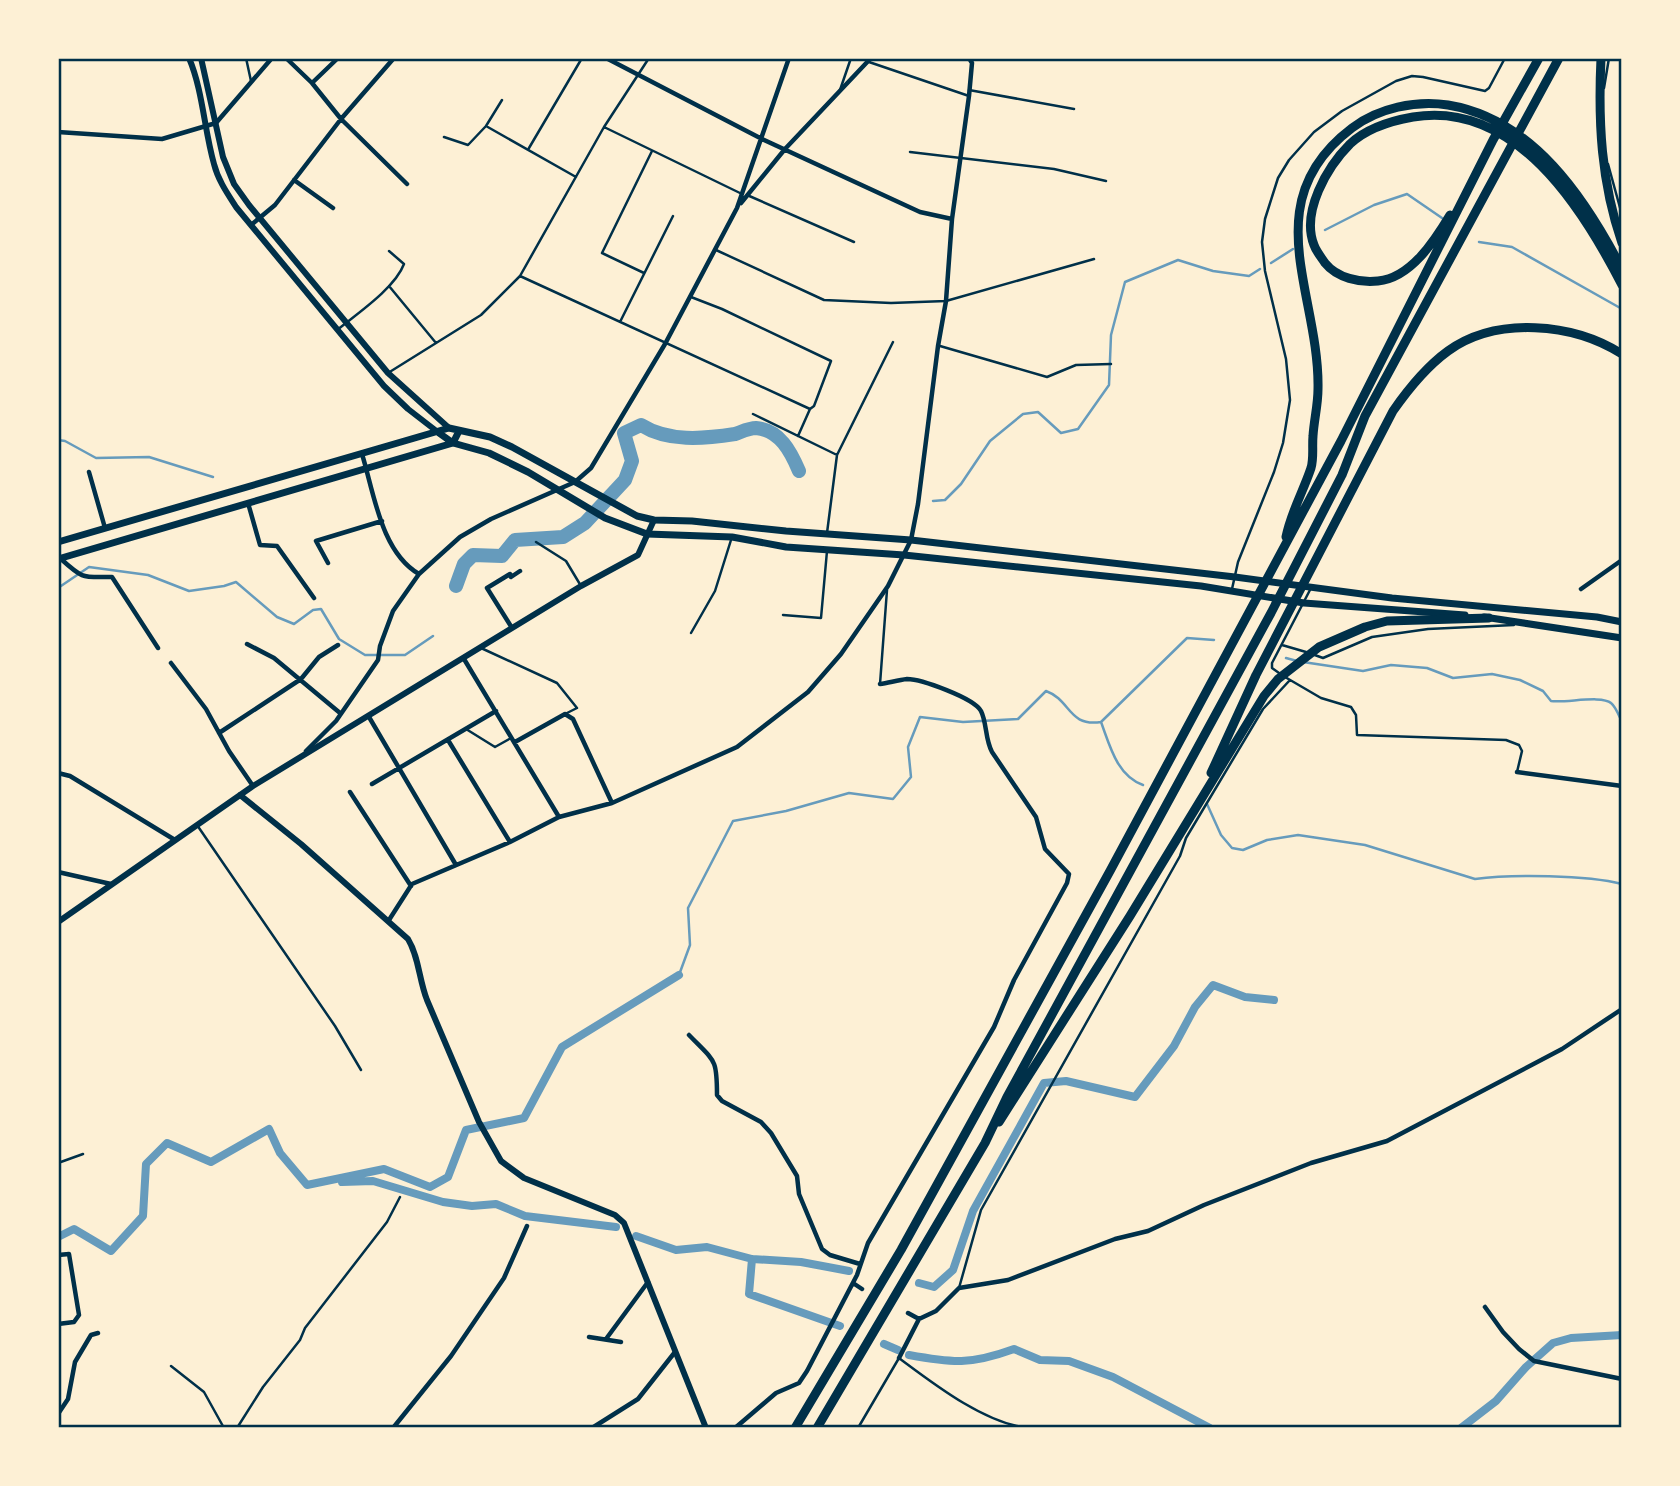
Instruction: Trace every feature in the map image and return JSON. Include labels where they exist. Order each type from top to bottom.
[{"type":"highway","points":[[795,1428],[901,1250],[1035,1010],[1341,441],[1493,140],[1539,58]]},
{"type":"highway","points":[[985,1143],[1022,1068],[1271,613],[1342,475],[1365,416],[1559,58]]},
{"type":"highway","points":[[1601,58],[1601,147],[1612,208],[1622,243]]},
{"type":"highway","points":[[1284,546],[1290,517],[1312,465],[1318,388],[1314,343],[1302,285],[1297,236],[1300,211],[1308,181],[1318,162],[1339,137],[1377,114],[1421,103],[1464,108],[1484,114],[1545,156],[1572,186],[1598,222],[1622,269]]},
{"type":"highway","points":[[1493,140],[1428,249],[1395,275],[1383,281],[1359,281],[1330,269],[1320,256],[1313,244],[1311,215],[1326,175],[1335,162],[1350,145],[1373,128],[1388,122],[1432,114],[1482,124],[1515,142],[1558,184],[1605,253],[1622,285]]},
{"type":"highway","points":[[1194,808],[1256,675],[1393,411],[1423,373],[1450,349],[1493,331],[1555,329],[1594,339],[1622,354]]},
{"type":"highway","points":[[817,1428],[985,1143],[1130,916],[1264,696],[1278,679],[1319,647],[1365,627],[1387,621],[1489,618]]},
{"type":"main road","points":[[58,542],[449,428],[501,442],[536,458],[636,516],[654,520],[911,540],[1311,588],[1597,617],[1622,622]]},
{"type":"main road","points":[[58,558],[453,443],[459,431]]},
{"type":"main road","points":[[439,433],[453,443],[489,453],[528,472],[594,513],[647,534],[732,537],[786,547],[904,555],[1200,586],[1304,603],[1489,618],[1622,638]]},
{"type":"street","points":[[189,58],[218,177],[236,207],[384,386],[439,433]]},
{"type":"street","points":[[201,58],[223,157],[234,184],[388,373],[449,428]]},
{"type":"street","points":[[58,132],[162,139],[205,127],[216,122],[271,58]]},
{"type":"street","points":[[286,58],[312,83],[341,119],[407,184]]},
{"type":"street","points":[[312,83],[338,58]]},
{"type":"street","points":[[251,225],[275,205],[341,119],[394,58]]},
{"type":"street","points":[[606,58],[762,139],[920,212],[952,219]]},
{"type":"street","points":[[298,759],[336,721],[379,660],[380,646],[393,611],[419,574],[470,531],[575,482],[592,468],[666,344],[744,195],[789,58]]},
{"type":"street","points":[[389,920],[411,886],[559,817],[612,803],[737,747],[808,692],[841,654],[888,586],[911,540],[946,301],[952,219],[962,160],[972,63],[970,58]]},
{"type":"street","points":[[744,195],[869,60]]},
{"type":"street","points":[[294,180],[334,208]]},
{"type":"street","points":[[362,454],[382,521],[396,552],[419,574]]},
{"type":"street","points":[[89,472],[106,528]]},
{"type":"street","points":[[248,503],[260,545],[277,546],[314,598]]},
{"type":"street","points":[[58,922],[254,786],[581,586],[638,555],[654,520]]},
{"type":"street","points":[[328,563],[316,541],[382,521]]},
{"type":"street","points":[[58,558],[87,579],[113,577],[158,648]]},
{"type":"street","points":[[1581,589],[1622,560]]},
{"type":"street","points":[[513,628],[487,588],[520,571]]},
{"type":"street","points":[[247,644],[301,679],[340,713]]},
{"type":"street","points":[[219,733],[301,679],[319,657],[338,645]]},
{"type":"street","points":[[464,659],[559,817]]},
{"type":"street","points":[[171,663],[206,709],[254,786]]},
{"type":"street","points":[[735,1428],[776,1393],[799,1383],[807,1371],[853,1283],[868,1243],[994,1027],[1014,980],[1067,883],[1069,874],[1045,849],[1036,817],[992,752],[987,742],[981,711],[974,703],[929,684],[908,679],[880,684]]},
{"type":"street","points":[[372,784],[496,711]]},
{"type":"street","points":[[513,739],[565,714],[573,719],[612,803]]},
{"type":"street","points":[[369,718],[456,865]]},
{"type":"street","points":[[448,740],[510,842]]},
{"type":"street","points":[[1517,772],[1622,786]]},
{"type":"street","points":[[58,773],[70,776],[176,840]]},
{"type":"street","points":[[350,792],[411,886]]},
{"type":"street","points":[[240,795],[301,844],[408,939],[414,948],[427,1000],[479,1122],[501,1161],[524,1178],[615,1215],[624,1223],[706,1428]]},
{"type":"street","points":[[58,872],[111,884]]},
{"type":"street","points":[[899,1357],[919,1319],[936,1311],[959,1288],[1008,1280],[1115,1239],[1148,1231],[1311,1163],[1387,1142],[1562,1049],[1622,1009]]},
{"type":"street","points":[[689,1035],[714,1061],[717,1068],[717,1096],[761,1122],[771,1133],[797,1176],[799,1194],[822,1250],[860,1264]]},
{"type":"street","points":[[394,1428],[451,1356],[504,1278],[527,1226]]},
{"type":"street","points":[[58,1255],[69,1254],[79,1315],[74,1322],[58,1324]]},
{"type":"street","points":[[606,1339],[648,1282]]},
{"type":"street","points":[[853,1283],[862,1289]]},
{"type":"street","points":[[1485,1307],[1503,1332],[1534,1361],[1622,1379]]},
{"type":"street","points":[[908,1313],[919,1319]]},
{"type":"street","points":[[58,1414],[68,1399],[72,1374],[80,1352],[91,1335],[98,1333]]},
{"type":"street","points":[[589,1337],[621,1342]]},
{"type":"street","points":[[592,1428],[638,1399],[676,1351]]},
{"type":"lane","points":[[246,58],[251,81]]},
{"type":"lane","points":[[529,148],[582,58]]},
{"type":"lane","points":[[388,373],[481,315],[520,276],[604,127],[649,58]]},
{"type":"lane","points":[[838,93],[851,58]]},
{"type":"lane","points":[[1231,592],[1238,562],[1275,472],[1290,400],[1288,371],[1265,271],[1262,242],[1265,219],[1278,178],[1289,160],[1314,132],[1342,111],[1396,81],[1412,76],[1423,77],[1485,90],[1489,88],[1505,58]]},
{"type":"lane","points":[[1609,58],[1604,91],[1604,148],[1622,215]]},
{"type":"lane","points":[[869,60],[969,93],[1074,109]]},
{"type":"lane","points":[[444,137],[468,145],[486,125],[502,100]]},
{"type":"lane","points":[[486,125],[576,177]]},
{"type":"lane","points":[[604,127],[744,195],[855,242]]},
{"type":"lane","points":[[644,273],[602,253],[652,151]]},
{"type":"lane","points":[[910,152],[1054,169],[1106,181]]},
{"type":"lane","points":[[620,322],[673,216]]},
{"type":"lane","points":[[715,249],[824,300],[891,303],[946,301],[1094,259]]},
{"type":"lane","points":[[337,330],[389,286],[404,264],[389,251]]},
{"type":"lane","points":[[520,276],[810,410]]},
{"type":"lane","points":[[389,286],[436,343]]},
{"type":"lane","points":[[691,297],[831,361],[814,406],[798,436]]},
{"type":"lane","points":[[827,533],[837,454],[893,342]]},
{"type":"lane","points":[[938,346],[1047,377],[1076,365],[1111,364]]},
{"type":"lane","points":[[753,414],[837,454]]},
{"type":"lane","points":[[691,633],[715,592],[732,537]]},
{"type":"lane","points":[[536,542],[566,561],[581,586]]},
{"type":"lane","points":[[783,615],[821,618],[827,549]]},
{"type":"lane","points":[[880,684],[888,586]]},
{"type":"lane","points":[[1311,588],[1272,663],[1272,668],[1321,698],[1345,703],[1351,707],[1356,715],[1357,735],[1506,740],[1520,745],[1522,751],[1517,772]]},
{"type":"lane","points":[[1282,645],[1323,658],[1372,637],[1428,629],[1534,624]]},
{"type":"lane","points":[[481,648],[557,683],[577,708],[565,714]]},
{"type":"lane","points":[[959,1288],[981,1210],[1180,856],[1186,838],[1263,709],[1290,680]]},
{"type":"lane","points":[[340,713],[349,729]]},
{"type":"lane","points":[[466,729],[495,747],[513,739]]},
{"type":"lane","points":[[197,825],[335,1026],[361,1070]]},
{"type":"lane","points":[[58,1163],[83,1154]]},
{"type":"lane","points":[[237,1428],[305,1328],[387,1222],[400,1197]]},
{"type":"lane","points":[[858,1428],[899,1357],[931,1381],[989,1416],[1028,1428]]},
{"type":"lane","points":[[171,1366],[204,1392],[224,1428]]},
{"type":"waterway","points":[[1325,230],[1374,205],[1407,194],[1442,218]]},
{"type":"waterway","points":[[1479,242],[1512,247],[1622,309]]},
{"type":"waterway","points":[[1271,263],[1293,249]]},
{"type":"waterway","points":[[933,501],[945,500],[961,484],[990,441],[1023,414],[1038,412],[1061,433],[1078,429],[1109,385],[1111,335],[1125,282],[1178,260],[1213,271],[1249,276],[1260,269]]},
{"type":"waterway","points":[[456,586],[464,564],[473,555],[502,556],[515,540],[563,537],[585,523],[625,480],[632,461],[624,433],[641,425],[663,434],[686,438],[723,436],[753,428],[764,430],[778,437],[799,471]]},
{"type":"waterway","points":[[58,440],[96,458],[149,457],[213,477]]},
{"type":"waterway","points":[[58,588],[89,567],[148,575],[189,591],[236,582],[277,617],[294,624],[313,610],[321,609],[339,639],[365,655],[405,655],[433,636]]},
{"type":"waterway","points":[[679,975],[690,945],[688,908],[733,821],[786,811],[849,793],[893,799],[911,777],[908,747],[920,717],[963,722],[1018,719],[1046,691],[1082,721],[1101,722],[1187,638],[1214,640]]},
{"type":"waterway","points":[[1286,658],[1297,661]]},
{"type":"waterway","points":[[1303,662],[1363,671],[1391,665],[1427,668],[1453,678],[1492,674],[1520,680],[1543,691],[1551,701],[1606,701],[1611,703],[1622,722]]},
{"type":"waterway","points":[[1101,722],[1111,750],[1121,767],[1134,781],[1143,785]]},
{"type":"waterway","points":[[1207,804],[1221,835],[1232,848],[1243,850],[1267,840],[1298,835],[1365,845],[1475,879],[1549,876],[1622,884]]},
{"type":"waterway","points":[[58,1237],[74,1229],[111,1251],[143,1216],[146,1164],[167,1143],[211,1162],[269,1129],[280,1153],[307,1185],[384,1169],[430,1187],[448,1177],[466,1130],[524,1118],[562,1047],[679,975]]},
{"type":"waterway","points":[[919,1283],[934,1287],[953,1270],[973,1211],[1044,1083],[1066,1081],[1135,1097],[1174,1046],[1195,1007],[1213,985],[1245,997],[1274,1000]]},
{"type":"waterway","points":[[342,1182],[373,1181],[443,1202],[472,1206],[496,1204],[525,1216],[616,1227]]},
{"type":"waterway","points":[[636,1236],[676,1250],[707,1247],[752,1259],[801,1262],[849,1271]]},
{"type":"waterway","points":[[752,1259],[749,1294],[840,1326]]},
{"type":"waterway","points":[[1461,1428],[1496,1401],[1526,1367],[1553,1343],[1571,1338],[1622,1335]]},
{"type":"waterway","points":[[884,1344],[898,1350]]},
{"type":"waterway","points":[[909,1355],[962,1361],[985,1358],[1014,1349],[1040,1360],[1069,1361],[1113,1377],[1210,1428]]}]
